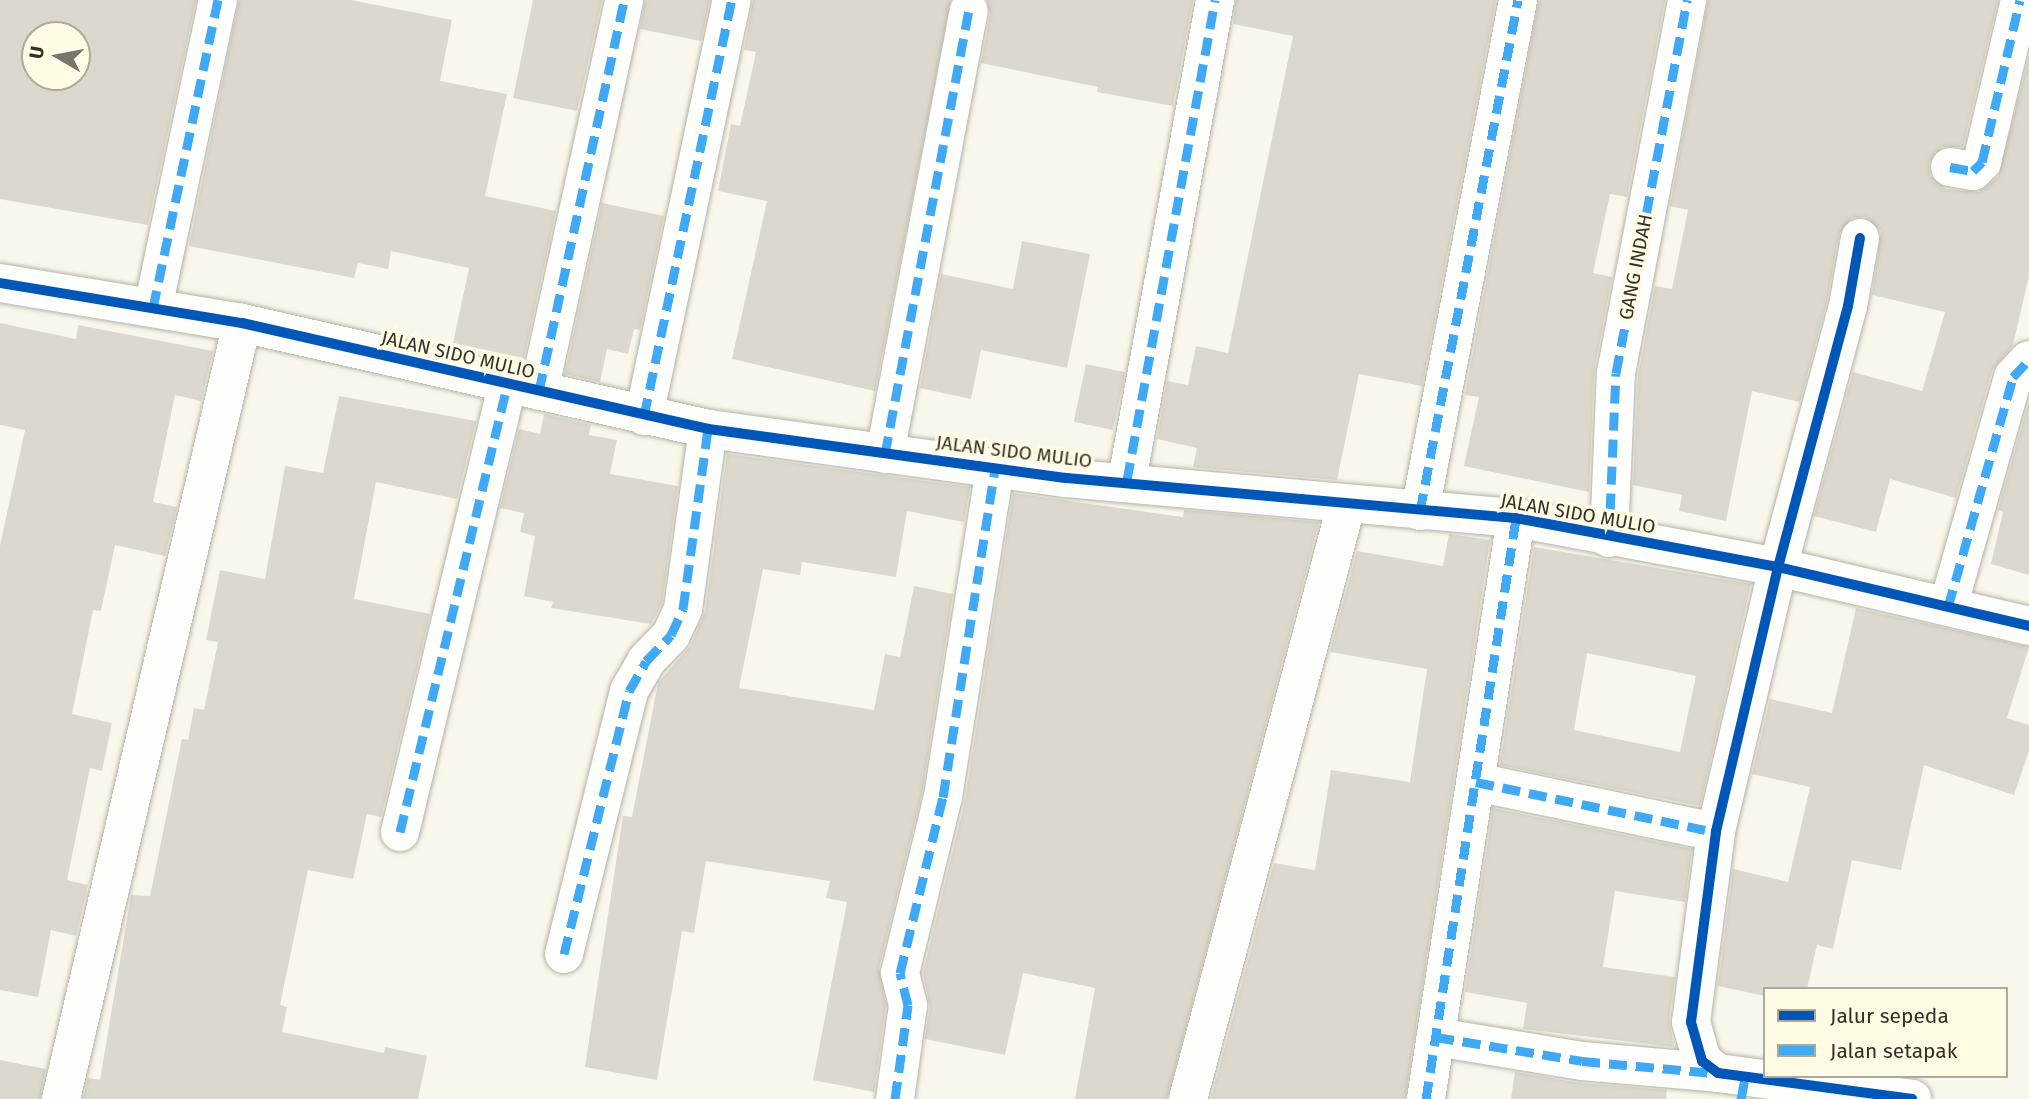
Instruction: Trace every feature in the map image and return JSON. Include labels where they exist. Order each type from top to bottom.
[{"type":"street","points":[[153,308],[218,0]]},
{"type":"street","points":[[400,832],[523,389],[624,0]]},
{"type":"street","points":[[644,416],[732,0]]},
{"type":"street","points":[[1127,480],[1215,0]]},
{"type":"street","points":[[1420,511],[1518,0]]},
{"type":"street","name":"GANG INDAH","points":[[1609,538],[1616,373],[1687,0]]},
{"type":"street","points":[[1950,167],[1973,171],[1982,162],[2020,0]]},
{"type":"street","points":[[885,454],[969,11]]},
{"type":"street","points":[[1734,1084],[1702,1061],[1691,1022],[1716,831],[1778,567],[1848,306],[1860,238]]},
{"type":"street","name":"JALAN SIDO MULIO","points":[[0,283],[242,323],[708,429],[995,469],[1127,480],[1346,506],[1516,518],[1609,538],[1778,567],[2029,626]]},
{"type":"street","points":[[61,1099],[242,323]]},
{"type":"street","points":[[1948,607],[2013,377],[2029,360]]},
{"type":"street","points":[[564,954],[629,691],[646,661],[671,635],[683,609],[708,429]]},
{"type":"street","points":[[895,1099],[908,1005],[900,973],[943,797],[995,469]]},
{"type":"street","points":[[1188,1099],[1346,506]]},
{"type":"street","points":[[1426,1099],[1516,518]]},
{"type":"street","points":[[1476,782],[1716,831]]},
{"type":"street","points":[[1436,1037],[1734,1084],[1912,1099]]},
{"type":"building","points":[[0,0],[196,0],[148,225],[0,199]]},
{"type":"building","points":[[239,0],[351,0],[452,20],[440,81],[507,94],[485,196],[556,211],[524,358],[453,343],[469,268],[391,251],[388,269],[358,263],[354,278],[189,246]]},
{"type":"building","points":[[533,0],[602,0],[577,111],[513,98]]},
{"type":"building","points":[[645,0],[710,0],[701,41],[640,29]]},
{"type":"building","points":[[753,0],[951,0],[875,391],[732,359],[767,201],[718,191],[731,124],[740,126],[756,52],[744,50]]},
{"type":"building","points":[[987,0],[1193,0],[1173,106],[1097,92],[1098,87],[981,63],[990,15]]},
{"type":"building","points":[[1236,0],[1496,0],[1422,386],[1359,374],[1337,480],[1193,467],[1197,448],[1157,439],[1167,381],[1188,385],[1196,346],[1228,353],[1293,36],[1233,24]]},
{"type":"building","points":[[1539,0],[1665,0],[1627,197],[1610,194],[1593,273],[1612,277],[1594,372],[1589,492],[1464,466],[1479,397],[1465,395]]},
{"type":"building","points":[[1708,0],[1998,0],[1963,147],[1942,147],[1929,163],[1930,175],[1946,189],[1979,192],[1998,177],[2029,57],[2029,276],[2013,345],[1992,371],[1956,498],[1890,479],[1876,532],[1814,516],[1853,372],[1922,391],[1945,312],[1872,295],[1881,231],[1864,217],[1852,218],[1839,234],[1827,301],[1800,402],[1752,391],[1726,521],[1679,511],[1682,495],[1633,485],[1638,376],[1655,286],[1672,289],[1688,210],[1670,206]]},
{"type":"building","points":[[602,203],[664,216],[640,330],[634,329],[628,354],[607,349],[600,382],[565,374]]},
{"type":"building","points":[[1022,241],[1090,254],[1067,368],[981,350],[971,399],[920,388],[941,274],[1013,289]]},
{"type":"building","points":[[0,323],[76,339],[78,325],[213,351],[201,401],[175,395],[153,502],[177,507],[165,556],[115,545],[101,611],[93,610],[72,714],[112,723],[102,771],[90,768],[67,880],[88,885],[76,936],[51,930],[38,997],[0,990],[0,546],[25,430],[0,425]]},
{"type":"building","points":[[1086,364],[1125,372],[1113,430],[1074,422]]},
{"type":"building","points":[[339,396],[476,421],[457,499],[376,482],[354,599],[430,614],[381,817],[367,814],[353,879],[308,870],[280,1005],[287,1007],[282,1032],[384,1053],[385,1047],[427,1056],[418,1099],[83,1099],[88,1078],[100,1080],[131,895],[150,896],[182,739],[188,740],[194,708],[204,710],[218,642],[206,640],[220,570],[265,579],[285,466],[323,473]]},
{"type":"building","points":[[2029,401],[2029,575],[1991,564],[2003,512],[1998,510]]},
{"type":"building","points":[[544,414],[591,425],[589,435],[617,440],[610,474],[678,486],[662,603],[651,624],[551,608],[553,602],[524,596],[535,536],[520,532],[524,513],[500,508],[519,429],[540,434]]},
{"type":"building","points":[[727,454],[970,487],[964,522],[907,511],[896,577],[802,562],[800,575],[763,569],[739,688],[874,710],[885,654],[900,657],[914,586],[953,594],[922,793],[879,968],[886,1006],[874,1092],[813,1080],[847,902],[826,898],[830,881],[706,861],[694,933],[682,931],[657,1080],[585,1067],[623,816],[632,817],[658,683],[691,645],[705,612]]},
{"type":"building","points":[[1013,493],[1183,517],[1184,510],[1319,522],[1167,1099],[1075,1099],[1095,988],[1023,973],[1005,1055],[925,1039],[930,1007],[923,973],[965,801]]},
{"type":"building","points":[[1449,534],[1490,540],[1405,1099],[1211,1099],[1274,863],[1315,870],[1331,770],[1410,782],[1427,669],[1330,652],[1357,551],[1443,566]]},
{"type":"building","points":[[1534,547],[1751,584],[1700,806],[1500,765]],"holes":[[[1587,653],[1696,676],[1680,752],[1574,730]]]},
{"type":"building","points":[[1856,608],[2029,647],[2007,718],[2029,725],[2029,751],[2014,795],[1924,765],[1901,870],[1852,860],[1833,949],[1817,945],[1807,987],[1763,987],[1763,996],[1718,986],[1733,869],[1788,882],[1810,787],[1752,774],[1770,699],[1832,713]]},
{"type":"building","points":[[1493,808],[1692,849],[1685,902],[1615,891],[1603,967],[1675,977],[1669,1020],[1674,1047],[1523,1029],[1527,1003],[1465,992]]},
{"type":"building","points":[[0,1060],[46,1069],[40,1099],[0,1099]]},
{"type":"building","points":[[1515,1072],[1580,1083],[1667,1090],[1666,1099],[1511,1099]]},
{"type":"marked path","points":[[153,308],[218,0]]},
{"type":"marked path","points":[[539,391],[624,0]]},
{"type":"marked path","points":[[644,416],[732,0]]},
{"type":"marked path","points":[[1127,480],[1215,0]]},
{"type":"marked path","points":[[1420,511],[1518,0]]},
{"type":"marked path","points":[[1609,538],[1616,373],[1687,0]]},
{"type":"marked path","points":[[1950,167],[1973,171],[1982,162],[2020,0]]},
{"type":"marked path","points":[[885,454],[969,11]]},
{"type":"marked path","points":[[1948,607],[2013,377],[2029,360]]},
{"type":"marked path","points":[[400,832],[507,386]]},
{"type":"marked path","points":[[564,954],[629,691],[646,661],[671,635],[683,609],[708,429]]},
{"type":"marked path","points":[[895,1099],[908,1005],[900,973],[943,797],[995,469]]},
{"type":"marked path","points":[[1426,1099],[1516,518]]},
{"type":"marked path","points":[[1476,782],[1716,832]]},
{"type":"marked path","points":[[1436,1037],[1582,1061],[1713,1073]]},
{"type":"marked path","points":[[1741,1099],[1745,1079]]},
{"type":"cycle path","points":[[1860,238],[1848,306],[1778,567],[1716,832],[1691,1022],[1702,1061],[1718,1073],[1912,1099]]},
{"type":"cycle path","points":[[0,283],[242,323],[708,429],[1066,478],[1516,518],[1778,567],[2029,626]]}]
